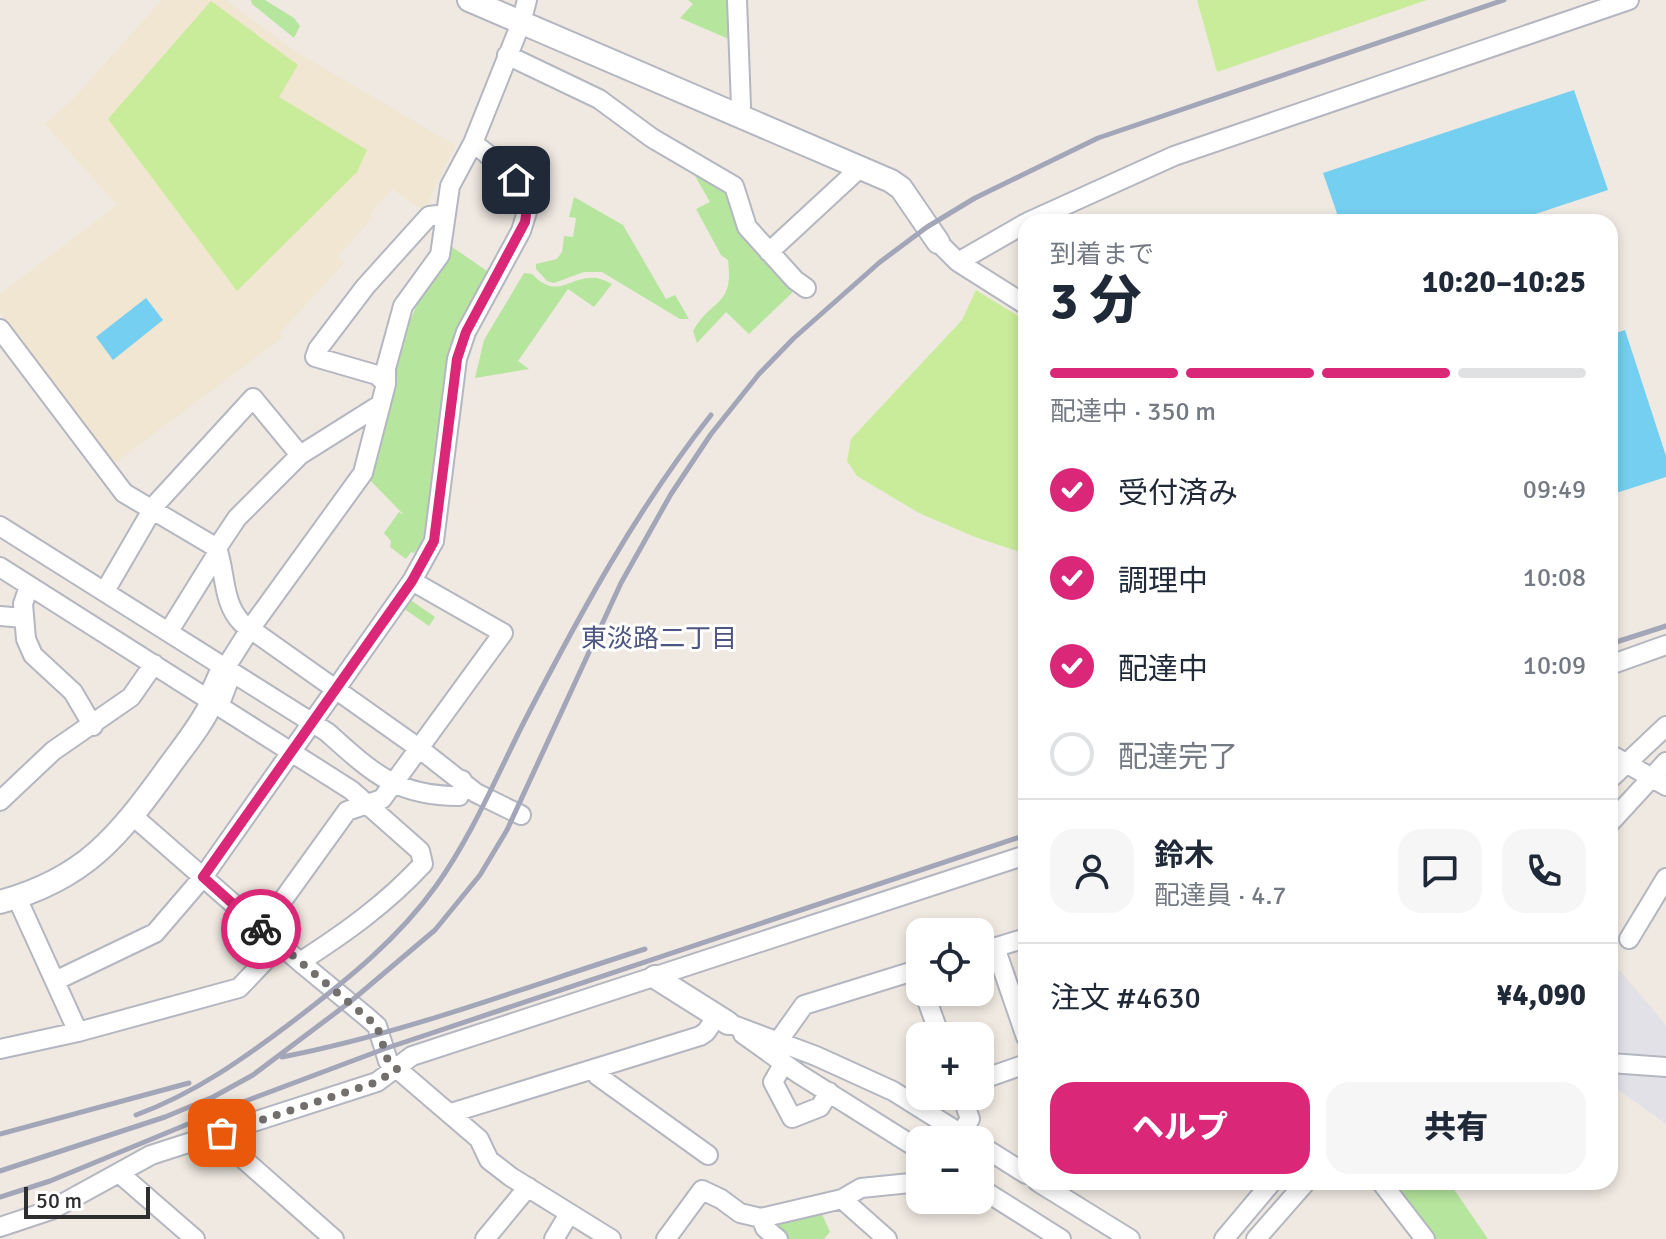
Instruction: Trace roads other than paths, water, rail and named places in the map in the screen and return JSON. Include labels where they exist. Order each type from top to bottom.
[{"type":"street","points":[[469,0],[891,181],[901,188],[938,242],[958,262],[1018,300]]},
{"type":"street","points":[[226,667],[363,473],[403,306],[440,255],[450,186],[473,143],[521,23],[527,0]]},
{"type":"street","points":[[737,0],[741,106],[738,115]]},
{"type":"street","points":[[1047,214],[1174,156],[1629,0]]},
{"type":"street","points":[[507,55],[599,99],[652,138],[734,186],[747,227],[806,288]]},
{"type":"street","points":[[55,981],[155,933],[203,877],[292,752],[412,581],[434,541],[457,359],[466,332],[515,242],[527,212],[524,195],[516,180],[473,143]]},
{"type":"street","points":[[769,252],[861,167]]},
{"type":"street","points":[[386,384],[377,375],[315,357],[365,287],[429,216],[446,214]]},
{"type":"street","points":[[958,262],[1018,228]]},
{"type":"street","points":[[3,339],[120,488],[218,550],[231,609],[250,629],[336,688],[476,793],[521,815]]},
{"type":"street","points":[[105,591],[152,510],[253,398],[300,455]]},
{"type":"street","points":[[169,631],[237,518],[300,455],[381,404]]},
{"type":"street","points":[[0,526],[312,722],[394,785],[430,796],[459,796],[465,786],[462,780]]},
{"type":"street","points":[[0,567],[351,790],[420,851],[423,864],[373,913],[300,962]]},
{"type":"street","points":[[262,929],[347,811],[382,799],[394,785],[503,633],[412,581]]},
{"type":"street","points":[[29,586],[23,604],[23,618],[26,639],[33,655],[73,692],[93,726]]},
{"type":"street","points":[[0,616],[23,618]]},
{"type":"street","points":[[1618,662],[1666,645]]},
{"type":"street","points":[[0,801],[53,751],[131,697],[154,664]]},
{"type":"street","points":[[212,702],[221,701],[227,691],[231,675],[226,667]]},
{"type":"street","points":[[78,1032],[55,981],[8,900],[68,875],[110,843],[207,714],[212,702]]},
{"type":"street","points":[[1658,781],[1618,758],[1666,726]]},
{"type":"street","points":[[1618,816],[1658,781],[1666,762]]},
{"type":"street","points":[[351,790],[359,791],[368,783],[369,772],[365,765]]},
{"type":"street","points":[[133,816],[377,1026],[388,1061],[479,1139],[489,1160],[611,1239]]},
{"type":"street","points":[[0,1227],[51,1210],[151,1155],[377,1082],[412,1056],[1018,858]]},
{"type":"street","points":[[1629,939],[1666,878]]},
{"type":"street","points":[[994,947],[1018,940]]},
{"type":"street","points":[[0,1049],[78,1032],[239,988],[280,945]]},
{"type":"street","points":[[994,965],[1018,1019]]},
{"type":"street","points":[[655,977],[777,1053],[829,1092],[906,1141]]},
{"type":"street","points":[[829,1092],[820,1107],[792,1118],[773,1082],[777,1053],[804,1005],[906,977]]},
{"type":"street","points":[[451,1113],[700,1036],[722,1020]]},
{"type":"street","points":[[777,1053],[893,1091],[945,1126]]},
{"type":"street","points":[[1618,1064],[1666,1067]]},
{"type":"street","points":[[994,1075],[1018,1067]]},
{"type":"street","points":[[593,1069],[598,1076],[708,1155]]},
{"type":"street","points":[[222,1133],[231,1148],[334,1239]]},
{"type":"street","points":[[994,1154],[1018,1169]]},
{"type":"street","points":[[119,1173],[195,1239]]},
{"type":"street","points":[[666,1239],[702,1190],[740,1213],[761,1218],[842,1199],[861,1188],[906,1183]]},
{"type":"street","points":[[485,1239],[528,1187]]},
{"type":"street","points":[[1051,1190],[1130,1239]]},
{"type":"street","points":[[1224,1239],[1265,1190]]},
{"type":"street","points":[[1256,1239],[1299,1190]]},
{"type":"street","points":[[1387,1190],[1425,1239]]},
{"type":"street","points":[[994,1197],[1061,1239]]},
{"type":"street","points":[[842,1199],[887,1239]]},
{"type":"street","points":[[554,1239],[569,1214]]},
{"type":"street","points":[[761,1218],[765,1228],[778,1239]]},
{"type":"water","points":[[1574,90],[1608,190],[1535,214],[1337,214],[1323,173]]},
{"type":"water","points":[[146,298],[163,320],[113,360],[96,337]]},
{"type":"water","points":[[1625,330],[1666,456],[1666,477],[1618,492],[1618,332]]},
{"type":"railway","points":[[0,1171],[165,1117],[213,1097],[253,1075],[350,1002],[435,930],[480,875],[507,830],[621,583],[671,494],[711,434],[759,374],[794,338],[880,262],[927,227],[975,198],[1098,138],[1504,0]]},
{"type":"railway","points":[[136,1115],[200,1085],[277,1033],[371,957],[421,905],[461,847],[610,563],[658,488],[711,415]]},
{"type":"railway","points":[[1618,641],[1666,626]]},
{"type":"railway","points":[[0,1197],[50,1181],[222,1110],[384,1049],[1018,838]]},
{"type":"railway","points":[[282,1057],[420,1022],[645,949]]},
{"type":"railway","points":[[0,1134],[189,1083]]},
{"type":"district","name":"東淡路二丁目","points":[[659,639]]}]
